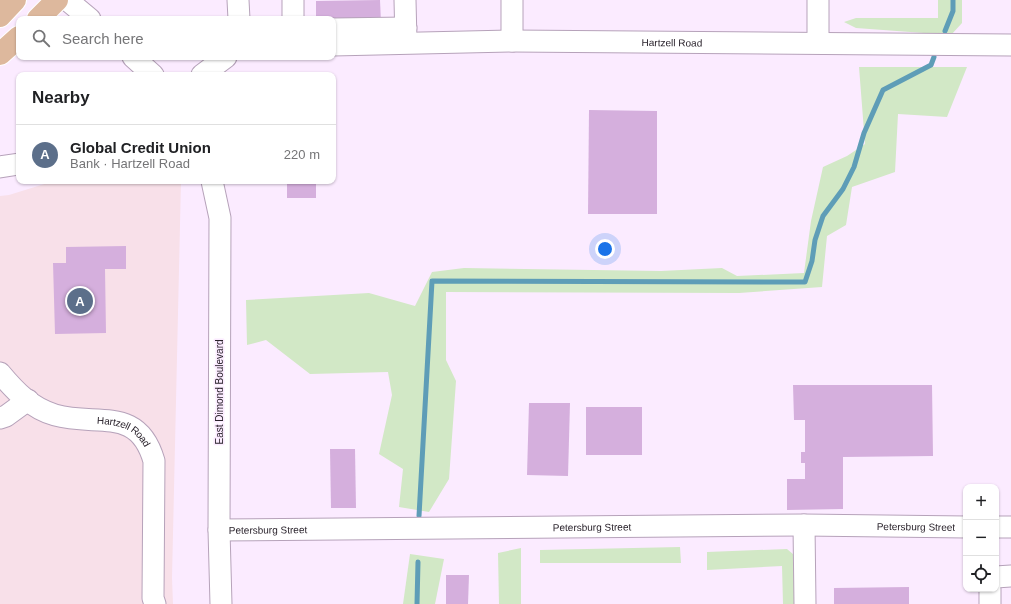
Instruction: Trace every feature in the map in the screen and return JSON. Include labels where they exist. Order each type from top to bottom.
[{"type":"main road","points":[[0,16],[15,0]]},
{"type":"main road","points":[[41,16],[57,0]]},
{"type":"main road","points":[[0,54],[16,40]]},
{"type":"street","points":[[68,0],[87,16]]},
{"type":"street","points":[[238,0],[239,16]]},
{"type":"street","points":[[293,0],[293,16]]},
{"type":"street","points":[[336,29],[406,36],[405,0]]},
{"type":"street","points":[[512,0],[512,41]]},
{"type":"street","points":[[818,0],[818,42]]},
{"type":"street","name":"Hartzell Road","points":[[336,45],[406,36],[512,41],[818,42],[1011,45]]},
{"type":"street","points":[[136,60],[150,72]]},
{"type":"street","points":[[206,72],[222,60]]},
{"type":"street","points":[[0,167],[16,164]]},
{"type":"street","name":"East Dimond Boulevard","points":[[213,184],[220,218],[219,530],[221,604]]},
{"type":"street","name":"Hartzell Road","points":[[0,373],[19,396],[28,400],[40,409],[56,415],[119,422],[131,425],[150,445],[154,460],[153,598],[155,604]]},
{"type":"street","points":[[0,418],[6,416],[28,400]]},
{"type":"street","points":[[804,525],[805,604]]},
{"type":"street","name":"Petersburg Street","points":[[219,530],[804,525],[963,527]]},
{"type":"street","points":[[999,527],[1011,527]]},
{"type":"street","points":[[999,577],[1011,576]]},
{"type":"street","points":[[990,592],[990,604]]},
{"type":"shaded area","points":[[44,184],[181,184],[172,578],[173,604],[0,604],[0,196],[9,195]]},
{"type":"green space","points":[[938,0],[962,0],[962,23],[951,35],[856,28],[844,22],[856,18],[938,18]]},
{"type":"green space","points":[[859,67],[967,67],[947,117],[898,114],[895,172],[852,187],[846,225],[827,236],[822,287],[739,293],[446,292],[446,360],[456,381],[449,479],[429,512],[399,507],[403,469],[379,454],[392,395],[388,372],[310,374],[266,340],[247,345],[246,300],[369,293],[415,306],[432,272],[464,268],[661,271],[722,268],[737,276],[804,273],[811,221],[823,167],[847,156],[865,144]]},
{"type":"green space","points":[[680,547],[681,563],[540,563],[540,550]]},
{"type":"green space","points":[[521,548],[521,604],[499,604],[498,553]]},
{"type":"green space","points":[[787,549],[800,560],[800,604],[783,604],[782,566],[707,570],[707,552]]},
{"type":"green space","points":[[410,554],[444,559],[435,604],[403,604]]},
{"type":"building","points":[[380,0],[381,23],[336,20],[336,16],[316,16],[316,1]]},
{"type":"building","points":[[589,110],[657,111],[657,214],[588,214]]},
{"type":"building","points":[[287,184],[316,184],[316,198],[287,198]]},
{"type":"building","points":[[126,246],[126,269],[105,269],[106,333],[55,334],[53,263],[66,263],[66,247]]},
{"type":"building","points":[[793,385],[932,385],[933,456],[843,457],[843,509],[787,510],[787,479],[805,479],[805,463],[801,463],[801,452],[805,452],[805,420],[794,420]]},
{"type":"building","points":[[529,403],[570,403],[568,476],[527,475]]},
{"type":"building","points":[[586,407],[642,407],[642,455],[586,455]]},
{"type":"building","points":[[330,449],[355,449],[356,508],[331,508]]},
{"type":"building","points":[[446,575],[469,575],[468,604],[446,604]]},
{"type":"building","points":[[909,587],[909,604],[834,604],[834,588]]},
{"type":"waterway","points":[[945,31],[953,11],[953,0]]},
{"type":"waterway","points":[[419,516],[432,281],[805,282],[812,261],[815,240],[823,216],[843,189],[854,167],[864,133],[883,90],[931,65],[934,57]]},
{"type":"waterway","points":[[417,604],[418,562]]},
{"type":"place","name":"Global Credit Union","points":[[80,301]]}]
